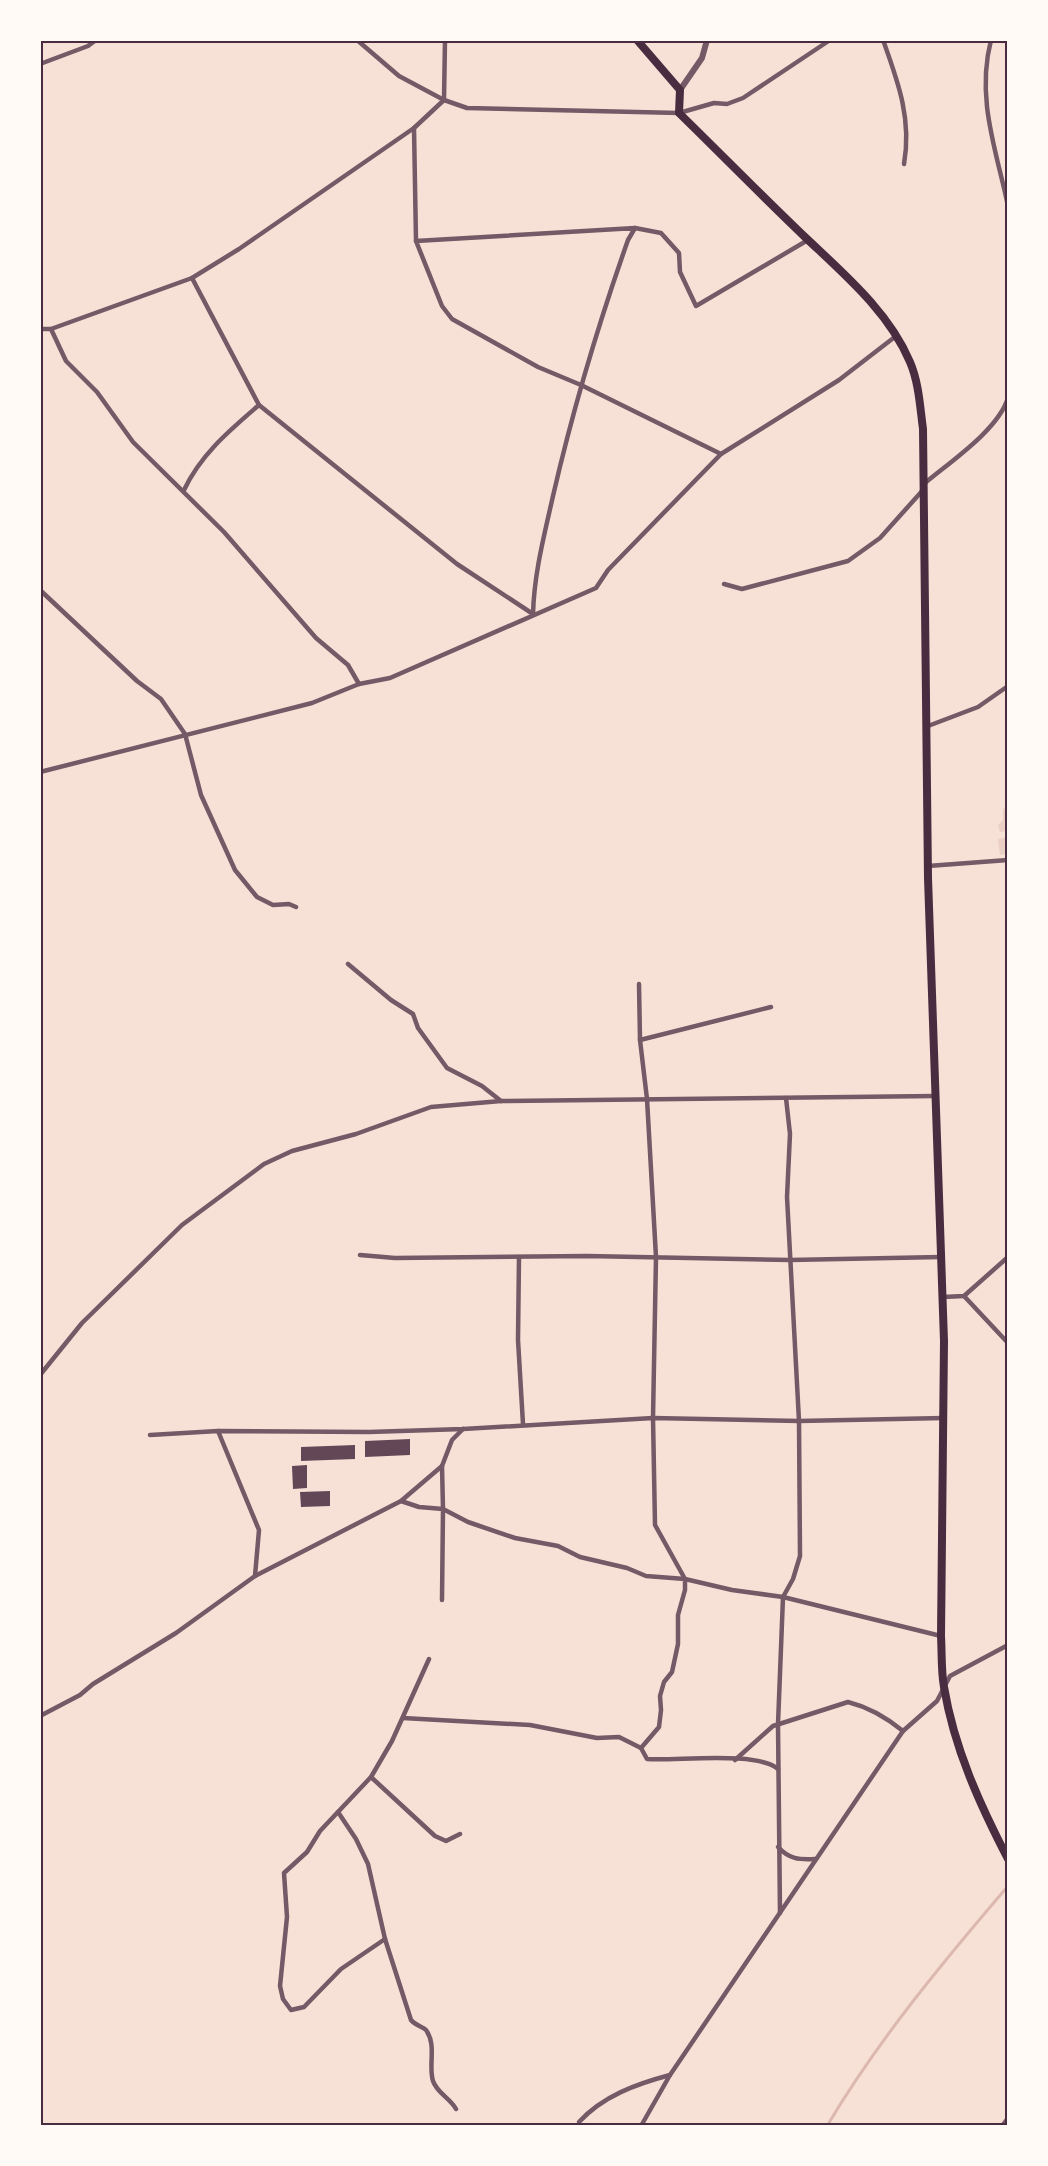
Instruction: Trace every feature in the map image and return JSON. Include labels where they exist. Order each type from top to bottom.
[{"type":"main road","points":[[637,40],[681,90],[679,113],[808,240],[847,274],[896,336],[910,363],[918,388],[923,429],[925,485],[928,866],[943,1297],[941,1636],[943,1685],[951,1722],[979,1803],[1008,1859]]},
{"type":"street","points":[[40,64],[88,46],[96,40]]},
{"type":"street","points":[[357,40],[399,76],[444,100],[467,108],[679,113],[714,102],[727,104],[743,98],[831,40]]},
{"type":"street","points":[[40,329],[51,328],[192,278],[414,128],[444,100],[446,40]]},
{"type":"street","points":[[681,90],[702,58],[708,40]]},
{"type":"street","points":[[883,40],[903,99],[908,143],[904,164]]},
{"type":"street","points":[[991,40],[985,76],[985,105],[1008,206]]},
{"type":"street","points":[[414,128],[416,241],[442,306],[452,319],[538,367],[581,385],[722,454]]},
{"type":"street","points":[[416,241],[635,228],[661,233],[679,253],[680,272],[696,306],[808,240]]},
{"type":"street","points":[[533,614],[534,582],[581,385],[616,273],[635,228]]},
{"type":"street","points":[[192,278],[259,405],[458,564],[533,614]]},
{"type":"street","points":[[51,328],[66,361],[97,392],[134,442],[171,482],[184,490],[281,595],[316,638],[348,665],[359,684]]},
{"type":"street","points":[[40,772],[312,703],[359,684],[390,678],[596,588],[608,570],[722,454],[839,380],[896,336]]},
{"type":"street","points":[[724,584],[742,589],[848,561],[880,538],[925,485],[978,440],[1008,398]]},
{"type":"street","points":[[184,490],[195,467],[216,443],[259,405]]},
{"type":"street","points":[[40,590],[137,681],[161,699],[185,734],[201,795],[235,870],[257,897],[273,905],[289,904],[296,907]]},
{"type":"street","points":[[928,726],[978,707],[1008,686]]},
{"type":"street","points":[[928,866],[1008,860]]},
{"type":"street","points":[[348,964],[391,1000],[412,1014],[418,1028],[447,1068],[482,1086],[501,1101]]},
{"type":"street","points":[[639,984],[640,1040],[648,1100],[656,1257],[653,1418],[655,1525],[685,1579],[686,1590],[678,1615],[678,1644],[672,1672],[664,1682],[660,1696],[659,1727],[641,1748]]},
{"type":"street","points":[[640,1040],[771,1007]]},
{"type":"street","points":[[40,1375],[82,1323],[182,1225],[264,1164],[292,1151],[356,1134],[431,1107],[501,1101],[935,1096]]},
{"type":"street","points":[[780,1913],[778,1724],[783,1597],[793,1579],[800,1556],[799,1421],[787,1197],[790,1134],[786,1098]]},
{"type":"street","points":[[360,1255],[395,1258],[656,1257],[790,1260],[941,1257]]},
{"type":"street","points":[[519,1257],[518,1340],[523,1425]]},
{"type":"street","points":[[943,1297],[964,1296],[1008,1257]]},
{"type":"street","points":[[964,1296],[1008,1343]]},
{"type":"street","points":[[150,1435],[218,1431],[369,1432],[463,1429],[653,1418],[799,1421],[944,1418]]},
{"type":"street","points":[[442,1600],[442,1466],[452,1440],[463,1429]]},
{"type":"street","points":[[218,1431],[259,1530],[255,1576]]},
{"type":"street","points":[[40,1716],[80,1695],[93,1684],[176,1633],[255,1576],[401,1501],[442,1466]]},
{"type":"street","points":[[401,1501],[419,1507],[443,1509],[468,1522],[515,1538],[558,1546],[580,1557],[627,1568],[646,1576],[685,1579],[732,1590],[783,1597],[941,1636]]},
{"type":"street","points":[[641,2126],[670,2075],[903,1731],[936,1701],[950,1676],[1008,1645]]},
{"type":"street","points":[[386,1939],[341,1969],[304,2007],[291,2010],[282,1999],[280,1986],[287,1917],[284,1873],[307,1852],[320,1831],[371,1778],[403,1718],[412,1693],[429,1659]]},
{"type":"street","points":[[735,1760],[778,1724],[848,1702],[859,1704],[874,1714],[882,1715],[903,1731]]},
{"type":"street","points":[[403,1718],[530,1725],[597,1738],[619,1737],[641,1748],[647,1759],[754,1760],[773,1764],[778,1769]]},
{"type":"street","points":[[371,1778],[435,1836],[446,1841],[460,1834]]},
{"type":"street","points":[[338,1812],[356,1839],[368,1864],[386,1939],[411,2020],[425,2029],[432,2047],[434,2084],[440,2092],[450,2098],[456,2109]]},
{"type":"street","points":[[778,1847],[785,1855],[796,1860],[815,1859]]},
{"type":"street","points":[[579,2122],[590,2110],[634,2085],[670,2075]]},
{"type":"street","points":[[1002,2126],[1008,2118]]},
{"type":"shaded area","points":[[1007,807],[1007,831],[1000,832],[998,825],[1003,820],[1003,809]]},
{"type":"shaded area","points":[[1007,837],[1007,854],[1000,855],[998,839]]},
{"type":"building","points":[[410,1439],[410,1455],[365,1457],[365,1441]]},
{"type":"building","points":[[355,1445],[355,1459],[301,1461],[301,1447]]},
{"type":"building","points":[[307,1465],[307,1488],[293,1489],[292,1466]]},
{"type":"building","points":[[330,1491],[330,1506],[301,1507],[300,1492]]},
{"type":"waterway","points":[[827,2126],[890,2032],[1008,1886]]}]
